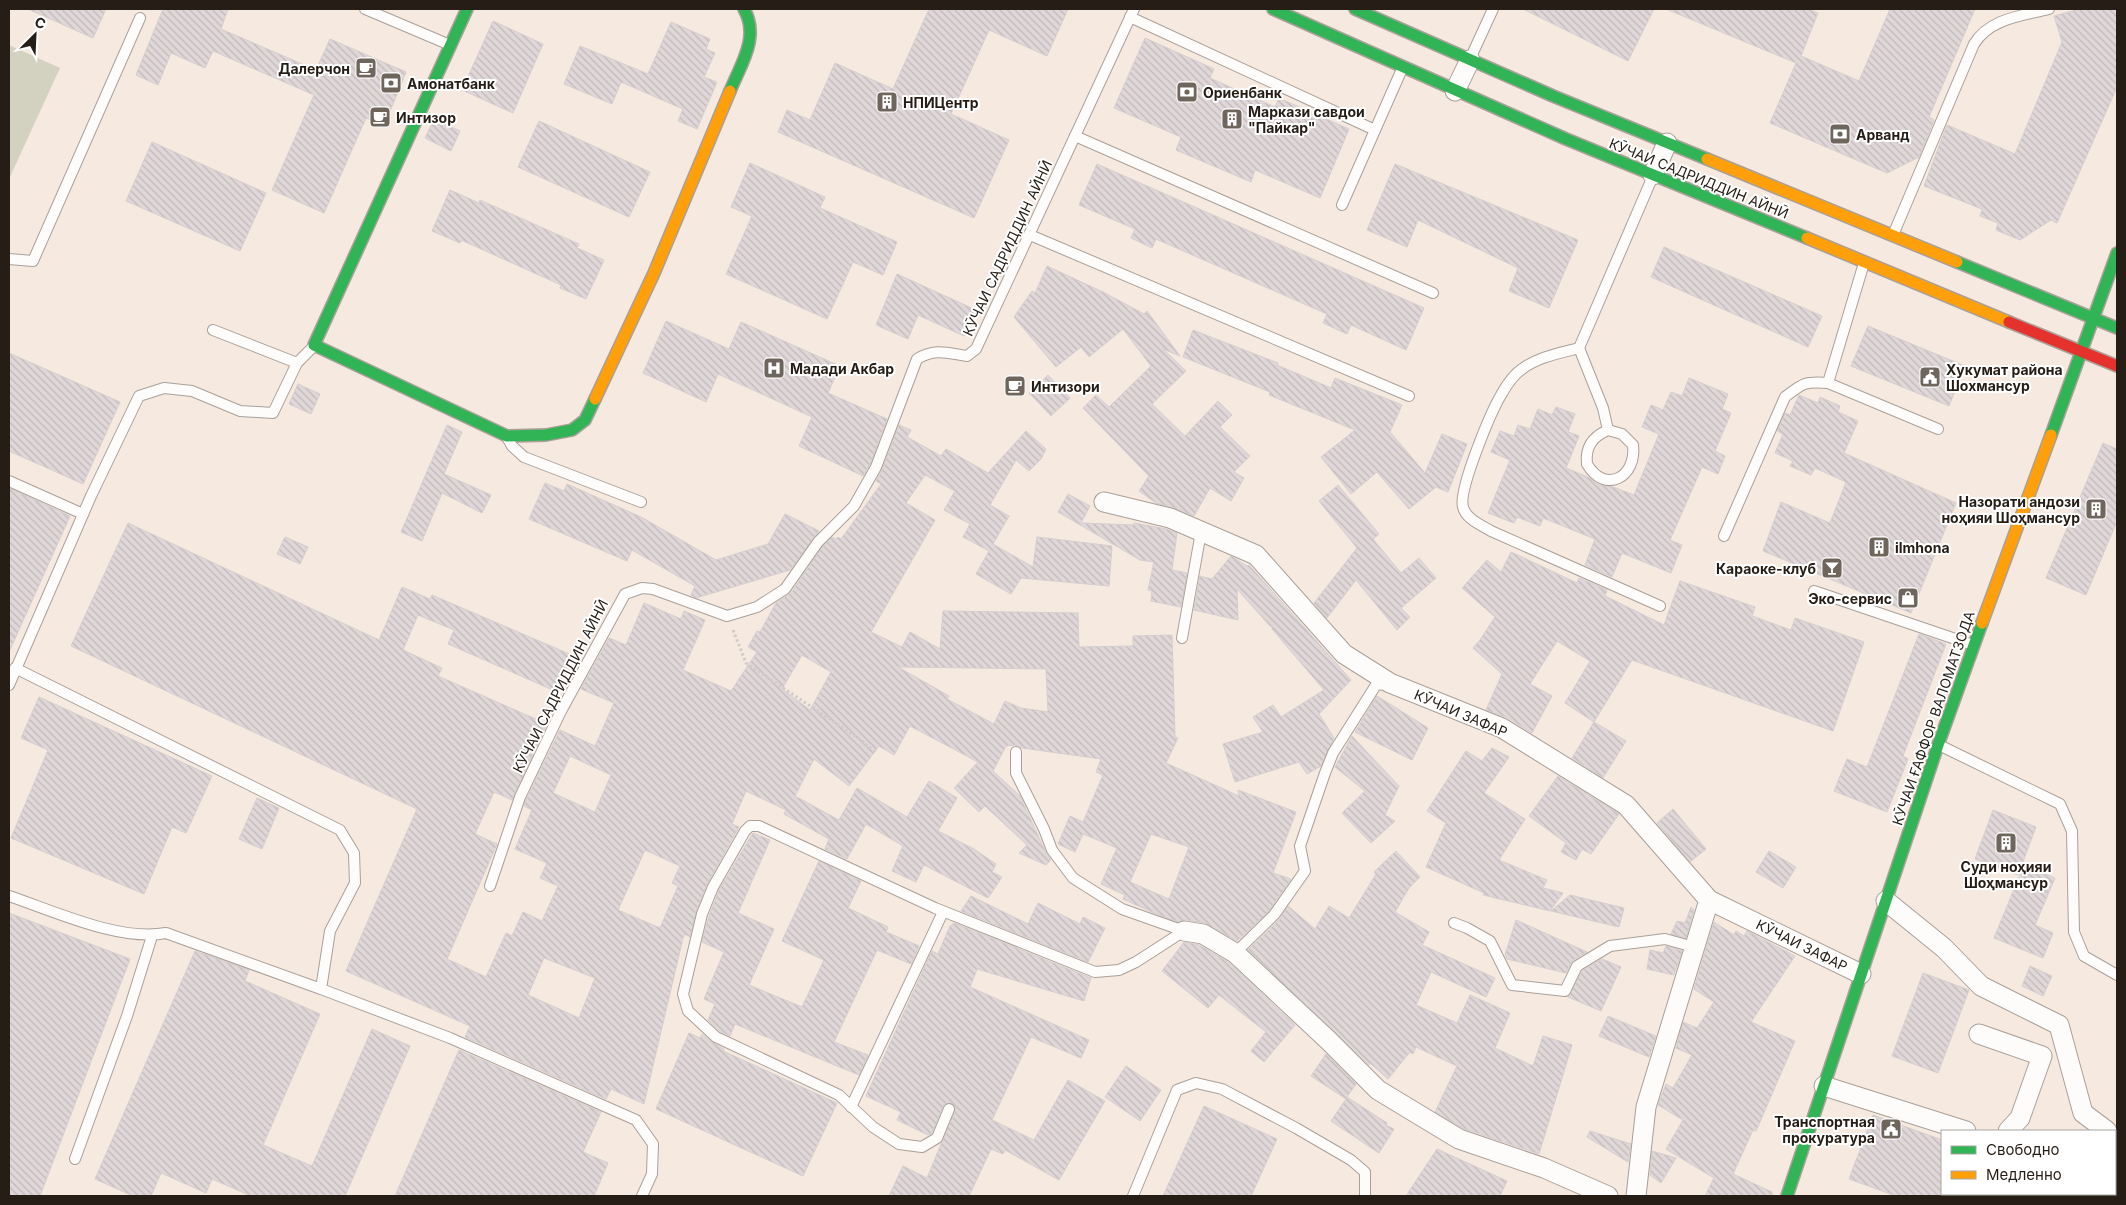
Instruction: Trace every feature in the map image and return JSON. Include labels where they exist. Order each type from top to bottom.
[{"type":"main road","points":[[467,9],[314,345],[507,436],[546,435],[572,430],[586,420],[654,273],[751,40],[749,18],[744,9]]},
{"type":"main road","name":"КӮЧАИ САДРИДДИН АЙНӢ","points":[[1273,9],[1402,68],[1653,175],[2117,366]]},
{"type":"main road","name":"КӮЧАИ САДРИДДИН АЙНӢ","points":[[1355,9],[1667,143],[2117,328]]},
{"type":"main road","name":"КӮЧАИ ҒАФФОР ВАЛОМАТЗОДА","points":[[1787,1196],[1938,745],[2117,253]]},
{"type":"street","points":[[1455,91],[1470,60]]},
{"type":"street","points":[[1653,175],[1667,143]]},
{"type":"street","name":"КӮЧАИ ЗАФАР","points":[[1104,502],[1170,518],[1256,555],[1344,654],[1390,684],[1502,728],[1626,805],[1709,900],[1861,974]]},
{"type":"street","points":[[1636,1196],[1646,1107],[1709,900]]},
{"type":"street","points":[[1886,901],[1944,948],[1981,986],[2059,1025],[2083,1113],[2106,1130]]},
{"type":"street","points":[[1184,931],[1203,934],[1235,953],[1328,1040],[1378,1090],[1459,1139],[1544,1168],[1608,1196]]},
{"type":"street","points":[[1979,1034],[2042,1056],[2020,1118],[2009,1130]]},
{"type":"street","points":[[1824,1086],[1963,1130]]},
{"type":"lane","points":[[365,9],[450,45]]},
{"type":"lane","points":[[1470,60],[1493,9]]},
{"type":"lane","points":[[1893,236],[1974,44],[1980,35],[1995,24],[2049,9]]},
{"type":"lane","points":[[1132,13],[1375,130]]},
{"type":"lane","name":"КӮЧАИ САДРИДДИН АЙНӢ","points":[[490,886],[520,797],[561,711],[625,594],[642,588],[652,589],[727,616],[757,607],[784,589],[818,542],[854,506],[876,467],[917,359],[927,352],[944,352],[967,356],[976,349],[1132,13]]},
{"type":"lane","points":[[9,259],[33,260],[140,18]]},
{"type":"lane","points":[[1342,205],[1402,68]]},
{"type":"lane","points":[[1076,136],[1433,293]]},
{"type":"lane","points":[[1608,430],[1603,408],[1579,348],[1653,175]]},
{"type":"lane","points":[[1030,235],[1409,396]]},
{"type":"lane","points":[[1828,383],[1864,262]]},
{"type":"lane","points":[[213,330],[297,363]]},
{"type":"lane","points":[[9,685],[83,514],[139,396],[164,388],[192,391],[240,410],[273,412],[297,363],[314,345]]},
{"type":"lane","points":[[1579,348],[1534,361],[1521,369],[1510,380],[1500,395],[1481,441],[1468,476],[1462,504],[1465,512],[1491,530],[1660,606]]},
{"type":"lane","points":[[1724,536],[1785,397],[1810,381],[1828,383],[1938,429]]},
{"type":"lane","points":[[1608,430],[1622,434],[1632,445],[1634,453],[1630,466],[1622,477],[1616,480],[1608,480],[1595,474],[1587,464],[1588,447],[1593,439],[1608,430]]},
{"type":"lane","points":[[507,436],[512,446],[524,457],[641,502]]},
{"type":"lane","points":[[9,481],[83,514]]},
{"type":"lane","points":[[1182,638],[1201,532]]},
{"type":"lane","points":[[1814,591],[1973,645]]},
{"type":"lane","points":[[15,668],[340,830],[354,853],[355,883],[330,931],[321,989]]},
{"type":"lane","points":[[1235,953],[1274,915],[1305,871],[1300,846],[1333,753],[1376,685],[1390,684]]},
{"type":"lane","points":[[1938,745],[2060,804],[2072,832],[2074,932],[2084,956],[2117,975]]},
{"type":"lane","points":[[1016,752],[1016,773],[1044,828],[1052,850],[1073,878],[1122,910],[1184,931]]},
{"type":"lane","points":[[949,1108],[937,1138],[922,1147],[899,1144],[873,1127],[839,1095],[716,1037],[688,1011],[684,994],[702,914],[713,887],[745,831],[750,826],[759,826],[944,912],[1095,972],[1119,970],[1136,962],[1184,931]]},
{"type":"lane","points":[[9,896],[118,933],[152,936],[166,933],[450,1038],[636,1120],[653,1144],[652,1174],[642,1196]]},
{"type":"lane","points":[[851,1107],[944,912]]},
{"type":"lane","points":[[1454,924],[1467,928],[1490,941],[1512,985],[1564,991],[1577,966],[1610,946],[1665,939],[1694,947]]},
{"type":"lane","points":[[75,1159],[127,1016],[152,936]]},
{"type":"lane","points":[[1133,1196],[1177,1090],[1196,1083],[1222,1089],[1296,1128],[1351,1160],[1365,1172],[1365,1196]]},
{"type":"path","points":[[727,616],[746,663],[876,752]]},
{"type":"green space","points":[[9,45],[60,68],[9,179]]},
{"type":"building","points":[[28,9],[106,9],[93,38]]},
{"type":"building","points":[[163,9],[228,9],[221,29],[316,70],[330,39],[406,72],[384,126],[366,118],[324,213],[272,190],[314,95],[213,51],[205,68],[171,53],[158,85],[136,75]]},
{"type":"building","name":"НПИЦентр","points":[[929,9],[1068,9],[1047,56],[989,30],[951,114],[1009,140],[974,218],[778,132],[787,110],[810,120],[835,63],[893,89]]},
{"type":"building","points":[[1523,9],[1654,9],[1628,61]]},
{"type":"building","points":[[1666,9],[1808,9],[1818,13],[1801,56],[1859,81],[1890,9],[1975,9],[1929,117],[1934,120],[1919,157],[1887,173],[1770,123],[1796,63]]},
{"type":"building","points":[[2080,9],[2117,9],[2117,87],[2057,223],[2051,220],[2020,240],[1996,230],[1998,223],[1980,216],[1982,209],[1924,186],[1947,125],[2015,154],[2062,42],[2054,16]]},
{"type":"building","points":[[493,21],[543,44],[513,113],[462,90]]},
{"type":"building","points":[[671,22],[710,39],[706,49],[715,53],[704,77],[717,82],[697,129],[678,121],[683,109],[621,82],[612,104],[564,84],[580,46],[648,74]]},
{"type":"building","name":"Маркази савдои \"Пайкар\"","points":[[1145,38],[1214,69],[1210,78],[1275,107],[1279,98],[1349,129],[1320,198],[1255,170],[1251,182],[1176,150],[1181,137],[1114,108]]},
{"type":"building","points":[[434,119],[460,131],[451,151],[425,138]]},
{"type":"building","points":[[539,121],[650,172],[629,217],[518,167]]},
{"type":"building","points":[[152,142],[266,193],[240,251],[126,201]]},
{"type":"building","points":[[750,163],[825,197],[820,208],[897,242],[883,275],[853,262],[827,319],[726,274],[752,216],[731,207]]},
{"type":"building","points":[[1097,164],[1424,308],[1406,350],[1351,325],[1347,334],[1323,323],[1327,314],[1156,239],[1152,248],[1131,238],[1135,229],[1079,205]]},
{"type":"building","points":[[1395,164],[1578,240],[1549,308],[1509,291],[1518,268],[1418,220],[1407,247],[1367,230]]},
{"type":"building","points":[[450,190],[479,203],[480,200],[579,244],[577,248],[604,260],[586,299],[560,288],[561,285],[461,240],[460,243],[432,231]]},
{"type":"building","points":[[1664,247],[1822,316],[1808,347],[1651,277]]},
{"type":"building","points":[[1047,266],[1103,292],[1144,314],[1147,311],[1180,356],[1163,349],[1186,371],[1152,404],[1185,436],[1218,401],[1232,415],[1220,427],[1250,456],[1234,472],[1244,478],[1231,501],[1210,488],[1194,516],[1156,503],[1139,491],[1149,476],[1083,408],[1096,395],[1109,407],[1151,366],[1123,329],[1089,357],[1081,347],[1056,367],[1014,317],[1032,291],[1035,293]]},
{"type":"building","points":[[897,274],[976,310],[964,336],[918,315],[908,339],[876,325]]},
{"type":"building","points":[[666,321],[729,349],[741,322],[840,366],[828,393],[887,419],[870,464],[863,476],[799,446],[812,417],[718,374],[706,402],[643,373]]},
{"type":"building","points":[[1868,326],[1965,366],[1949,406],[1851,366]]},
{"type":"building","points":[[1193,330],[1278,363],[1277,365],[1331,388],[1335,378],[1402,405],[1390,432],[1425,473],[1442,434],[1467,444],[1448,492],[1436,487],[1409,509],[1377,472],[1351,494],[1321,457],[1355,430],[1269,395],[1270,392],[1183,357]]},
{"type":"building","points":[[9,353],[120,402],[83,484],[9,451]]},
{"type":"building","points":[[1048,375],[1070,398],[1051,416],[1029,393]]},
{"type":"building","points":[[1689,378],[1728,394],[1722,409],[1731,413],[1715,451],[1725,456],[1718,474],[1702,467],[1670,540],[1682,545],[1671,573],[1622,553],[1612,577],[1585,565],[1595,539],[1543,518],[1540,526],[1517,517],[1514,523],[1488,513],[1510,460],[1491,452],[1500,431],[1514,436],[1518,425],[1530,429],[1538,409],[1552,415],[1556,407],[1575,414],[1568,432],[1579,436],[1566,468],[1588,477],[1599,485],[1613,487],[1634,495],[1659,434],[1642,427],[1651,405],[1663,410],[1671,392],[1682,396]]},
{"type":"building","points":[[298,384],[320,394],[311,414],[289,404]]},
{"type":"building","name":"ilmhona","points":[[1799,395],[1818,403],[1820,397],[1840,406],[1838,412],[1858,421],[1844,453],[1956,503],[1911,613],[1763,551],[1781,502],[1830,523],[1846,482],[1815,468],[1811,475],[1790,466],[1793,461],[1775,453],[1783,434],[1777,431],[1785,413],[1790,415]]},
{"type":"building","points":[[447,425],[462,432],[444,474],[491,495],[482,513],[442,493],[422,541],[401,532]]},
{"type":"building","points":[[899,425],[911,430],[907,437],[941,456],[946,449],[988,473],[1026,431],[1046,449],[1041,459],[1029,471],[1016,460],[990,505],[1009,516],[993,544],[1033,567],[1037,537],[1112,546],[1109,586],[1021,578],[1011,594],[976,574],[989,551],[963,537],[970,524],[944,510],[955,491],[925,475],[906,503],[935,520],[871,632],[902,647],[910,632],[940,649],[943,611],[1078,613],[1079,647],[1133,646],[1133,636],[1172,635],[1175,737],[1178,738],[1166,763],[1239,796],[1238,790],[1296,812],[1273,873],[1291,879],[1269,911],[1237,941],[1205,923],[1186,920],[1178,922],[1156,914],[1123,899],[1125,895],[1101,884],[1117,848],[1083,834],[1075,852],[1058,844],[1070,816],[1083,822],[1103,775],[1096,772],[1101,759],[1022,748],[1016,745],[1006,746],[993,771],[1020,796],[1051,860],[1046,865],[1019,853],[1027,845],[985,806],[979,812],[954,788],[978,762],[910,726],[894,755],[879,746],[849,786],[814,759],[795,796],[839,820],[857,788],[907,817],[929,781],[957,798],[938,831],[974,849],[996,864],[992,872],[1002,877],[988,898],[924,865],[916,882],[892,871],[903,846],[866,824],[847,859],[825,849],[829,839],[784,814],[786,810],[746,791],[732,824],[739,827],[707,884],[696,912],[690,937],[684,934],[644,1104],[611,1089],[606,1099],[465,1037],[470,1026],[346,971],[417,809],[71,646],[128,523],[379,640],[402,587],[430,599],[432,595],[581,659],[568,683],[560,680],[555,691],[448,644],[454,630],[418,615],[403,650],[442,668],[438,676],[547,724],[512,800],[494,792],[475,834],[497,844],[447,959],[486,977],[506,933],[512,936],[523,912],[542,921],[558,886],[540,878],[547,863],[515,849],[532,810],[524,806],[526,800],[560,730],[595,746],[614,703],[581,689],[609,638],[626,645],[644,603],[681,619],[684,611],[705,620],[683,670],[731,691],[757,652],[748,647],[757,631],[760,632],[776,603],[791,593],[823,546],[832,537],[841,539],[881,484],[876,481]],"holes":[[[802,655],[831,672],[810,710],[782,689]],[[898,667],[1046,669],[1048,712],[1021,708],[1005,701],[994,724],[947,699],[949,696]],[[570,756],[611,775],[595,812],[553,793]],[[1151,834],[1189,847],[1169,899],[1130,882]],[[645,850],[680,866],[672,883],[678,886],[660,928],[618,910]],[[544,958],[595,978],[579,1018],[528,995]]]},
{"type":"building","name":"Назорати андози ноҳияи Шоҳмансур","points":[[2103,443],[2117,449],[2117,521],[2086,595],[2046,578]]},
{"type":"building","points":[[545,483],[564,491],[567,484],[641,517],[716,560],[768,544],[785,514],[819,531],[790,570],[696,598],[691,595],[695,586],[632,550],[627,561],[529,519]]},
{"type":"building","points":[[1338,485],[1379,534],[1373,539],[1401,573],[1419,558],[1436,578],[1401,608],[1410,617],[1397,630],[1356,580],[1327,618],[1314,603],[1357,548],[1319,501]]},
{"type":"building","points":[[9,488],[70,516],[9,652]]},
{"type":"building","points":[[1068,494],[1090,506],[1081,523],[1134,525],[1134,523],[1177,533],[1172,570],[1187,573],[1181,607],[1151,601],[1152,591],[1148,590],[1154,562],[1140,560],[1058,512]]},
{"type":"building","points":[[285,537],[308,547],[300,564],[277,554]]},
{"type":"building","points":[[1511,552],[1577,583],[1579,578],[1607,590],[1605,596],[1664,625],[1680,581],[1755,607],[1752,616],[1791,630],[1795,618],[1864,642],[1833,731],[1632,660],[1594,722],[1565,703],[1590,661],[1557,641],[1530,684],[1552,696],[1532,733],[1508,718],[1486,710],[1502,674],[1473,648],[1495,617],[1462,588],[1487,560],[1501,572]]},
{"type":"building","points":[[1231,556],[1247,566],[1249,565],[1351,680],[1319,714],[1334,738],[1321,766],[1307,774],[1299,762],[1235,782],[1223,744],[1263,732],[1253,717],[1273,705],[1281,717],[1324,690],[1272,627],[1237,589],[1238,620],[1194,610],[1200,576],[1212,579]]},
{"type":"building","points":[[1919,634],[1946,644],[1903,756],[1908,759],[1887,812],[1834,791],[1847,759],[1867,767]]},
{"type":"building","points":[[1377,696],[1428,728],[1412,760],[1355,732]]},
{"type":"building","points":[[39,697],[212,776],[186,833],[172,827],[144,894],[11,838],[48,750],[21,738]]},
{"type":"building","points":[[1594,722],[1626,741],[1603,778],[1572,758]]},
{"type":"building","points":[[1352,736],[1399,786],[1385,815],[1395,821],[1371,843],[1342,813],[1365,791],[1335,767]]},
{"type":"building","points":[[1492,748],[1509,757],[1484,793],[1525,819],[1499,860],[1547,880],[1543,888],[1563,893],[1550,911],[1483,895],[1484,893],[1426,867],[1446,823],[1427,811],[1466,751],[1482,761]]},
{"type":"building","points":[[1558,776],[1619,814],[1591,854],[1582,849],[1576,860],[1561,852],[1566,843],[1529,816]]},
{"type":"building","points":[[257,798],[279,808],[262,849],[239,839]]},
{"type":"building","points":[[1673,809],[1706,849],[1690,862],[1657,823]]},
{"type":"building","name":"Суди ноҳияи Шоҳмансур","points":[[1993,810],[2036,827],[2018,875],[1975,859]]},
{"type":"building","points":[[753,833],[770,840],[738,913],[774,929],[749,985],[802,1007],[824,960],[782,941],[819,861],[861,881],[848,908],[888,927],[886,932],[919,946],[911,964],[877,950],[834,1042],[868,1055],[859,1075],[735,1024],[730,1036],[720,1031],[708,1020],[715,1004],[704,999],[724,952],[702,942],[719,890]]},
{"type":"building","points":[[1396,851],[1420,877],[1409,888],[1395,912],[1429,932],[1422,945],[1495,978],[1486,997],[1431,972],[1416,1005],[1457,1023],[1470,995],[1510,1013],[1495,1048],[1533,1066],[1543,1036],[1572,1045],[1539,1154],[1462,1128],[1435,1112],[1457,1066],[1416,1047],[1413,1054],[1410,1052],[1388,1079],[1370,1063],[1369,1065],[1248,950],[1279,920],[1288,906],[1315,929],[1329,906],[1349,918],[1376,874],[1374,872]]},
{"type":"building","points":[[1769,851],[1796,867],[1783,888],[1756,872]]},
{"type":"building","points":[[2024,865],[2055,878],[2035,925],[2053,933],[2043,958],[1994,938]]},
{"type":"building","points":[[1570,895],[1624,908],[1619,927],[1551,911]]},
{"type":"building","points":[[971,896],[1028,924],[1038,903],[1080,924],[1083,917],[1105,928],[1088,962],[961,911]]},
{"type":"building","points":[[1691,907],[1694,910],[1686,938],[1671,934],[1677,921],[1685,923]]},
{"type":"building","points":[[9,913],[130,959],[40,1196],[9,1196]]},
{"type":"building","points":[[1516,920],[1587,952],[1573,960],[1566,973],[1507,959],[1505,955]]},
{"type":"building","points":[[1714,922],[1734,935],[1736,931],[1744,936],[1747,931],[1795,956],[1751,1022],[1795,1041],[1756,1131],[1753,1130],[1733,1174],[1772,1192],[1772,1196],[1705,1196],[1714,1178],[1666,1149],[1683,1120],[1658,1105],[1666,1084],[1673,1088],[1692,1055],[1676,1048],[1683,1022],[1697,1028],[1714,1002],[1694,989]]},
{"type":"building","points":[[954,923],[1091,978],[1084,1001],[977,969],[970,987],[1089,1040],[1081,1058],[1031,1037],[992,1120],[1034,1140],[1068,1080],[1105,1101],[1059,1180],[1005,1150],[1003,1154],[991,1149],[969,1196],[889,1196],[903,1166],[927,1178],[956,1108],[951,1103],[944,1104],[932,1133],[928,1135],[897,1120],[901,1112],[866,1096],[932,951],[938,954],[950,926]]},
{"type":"building","points":[[1184,942],[1199,945],[1228,962],[1295,1025],[1264,1062],[1251,1051],[1266,1032],[1219,995],[1208,1008],[1162,971]]},
{"type":"building","points":[[1666,946],[1682,951],[1674,975],[1647,969],[1650,950],[1663,953]]},
{"type":"building","points":[[195,951],[249,970],[245,981],[320,1014],[263,1145],[312,1166],[372,1029],[410,1046],[345,1196],[251,1196],[212,1179],[206,1193],[161,1173],[151,1196],[133,1196],[95,1179]]},
{"type":"building","points":[[1602,959],[1621,967],[1601,1011],[1568,997],[1582,971]]},
{"type":"building","points":[[2030,966],[2052,976],[2043,996],[2022,986]]},
{"type":"building","points":[[1923,973],[1969,990],[1938,1073],[1892,1056]]},
{"type":"building","points":[[1608,1016],[1656,1036],[1649,1057],[1599,1036]]},
{"type":"building","points":[[689,1033],[700,1038],[702,1034],[724,1049],[723,1051],[837,1103],[803,1176],[656,1109]]},
{"type":"building","points":[[459,1050],[601,1112],[583,1152],[608,1163],[594,1196],[395,1196]]},
{"type":"building","points":[[1326,1054],[1356,1084],[1347,1097],[1394,1129],[1379,1153],[1331,1121],[1346,1099],[1311,1076]]},
{"type":"building","points":[[1126,1066],[1161,1090],[1140,1121],[1105,1097]]},
{"type":"building","points":[[1204,1106],[1277,1139],[1251,1196],[1163,1196]]},
{"type":"building","points":[[1873,1115],[1941,1140],[1942,1196],[1896,1196],[1849,1179]]},
{"type":"building","points":[[1590,1131],[1631,1144],[1628,1162],[1587,1137]]},
{"type":"building","points":[[1437,1149],[1507,1181],[1500,1196],[1406,1196]]},
{"type":"building","points":[[1652,1151],[1676,1158],[1661,1183],[1650,1175]]},
{"type":"traffic: fast","points":[[467,9],[314,345],[507,436],[546,435],[572,430],[585,420],[595,399]]},
{"type":"traffic: fast","points":[[730,91],[750,40],[748,19],[744,9]]},
{"type":"traffic: fast","points":[[1273,9],[1566,139],[1807,238]]},
{"type":"traffic: fast","points":[[1355,9],[1553,96],[1707,159]]},
{"type":"traffic: fast","points":[[2051,435],[2117,253]]},
{"type":"traffic: fast","points":[[1957,262],[2117,328]]},
{"type":"traffic: fast","points":[[1787,1196],[1938,745],[1982,623]]},
{"type":"traffic: slow","points":[[595,399],[654,273],[730,91]]},
{"type":"traffic: slow","points":[[1707,159],[1957,262]]},
{"type":"traffic: slow","points":[[1807,238],[2009,322]]},
{"type":"traffic: slow","points":[[1982,623],[2051,435]]},
{"type":"traffic: jam","points":[[2009,322],[2117,366]]},
{"type":"place","name":"Далерчон","points":[[366,68]]},
{"type":"place","name":"Амонатбанк","points":[[391,83]]},
{"type":"place","name":"Ориенбанк","points":[[1187,92]]},
{"type":"place","name":"НПИЦентр","points":[[887,102]]},
{"type":"place","name":"Интизор","points":[[380,117]]},
{"type":"place","name":"Маркази савдои \"Пайкар\"","points":[[1232,119]]},
{"type":"place","name":"Арванд","points":[[1840,134]]},
{"type":"place","name":"Мадади Акбар","points":[[774,368]]},
{"type":"place","name":"Хукумат района Шохмансур","points":[[1930,377]]},
{"type":"place","name":"Интизори","points":[[1015,386]]},
{"type":"place","name":"Назорати андози ноҳияи Шоҳмансур","points":[[2096,509]]},
{"type":"place","name":"ilmhona","points":[[1879,547]]},
{"type":"place","name":"Караоке-клуб","points":[[1832,568]]},
{"type":"place","name":"Эко-сервис","points":[[1908,598]]},
{"type":"place","name":"Суди ноҳияи Шоҳмансур","points":[[2006,843]]},
{"type":"place","name":"Транспортная прокуратура","points":[[1891,1129]]}]
